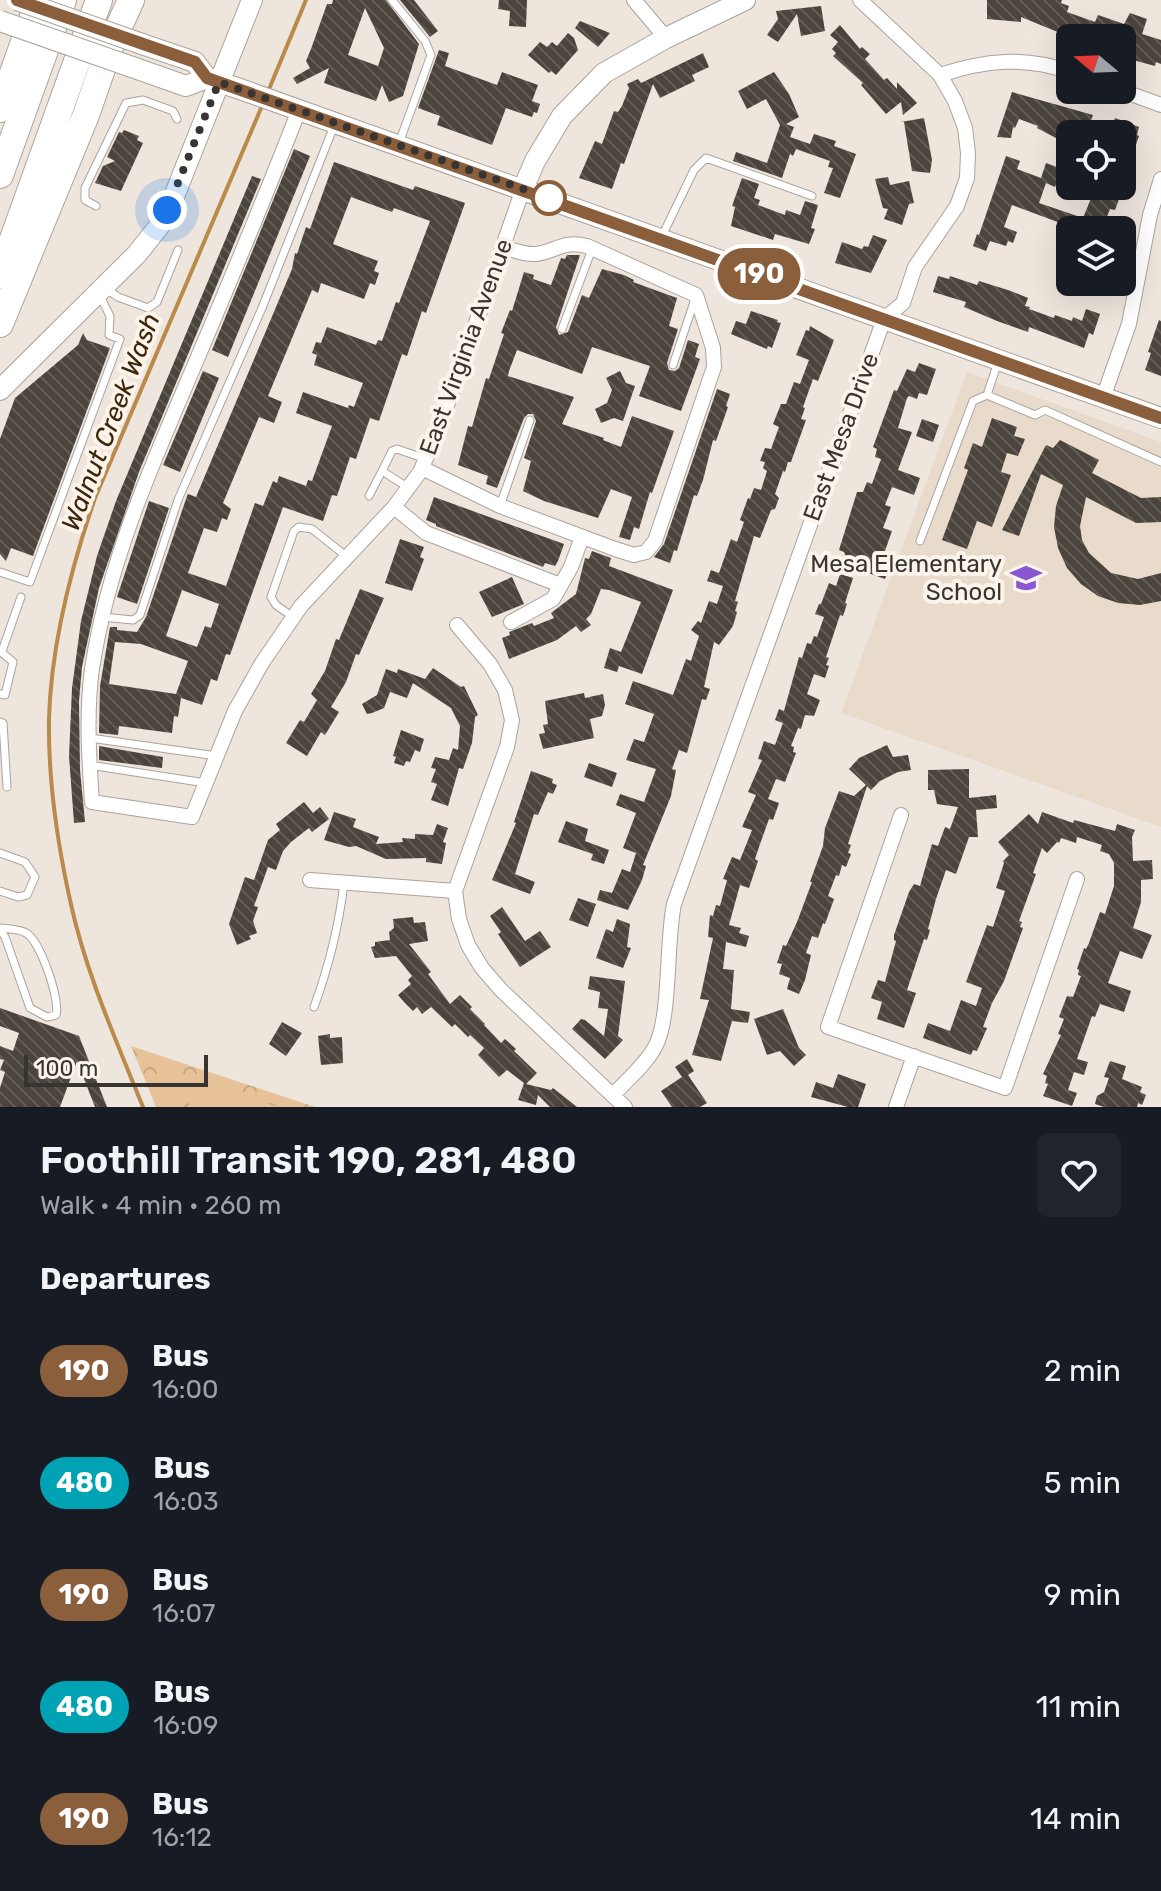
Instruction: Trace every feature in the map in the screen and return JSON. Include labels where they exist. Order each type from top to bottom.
[{"type":"highway","points":[[28,28],[30,0]]},
{"type":"highway","points":[[0,109],[39,0]]},
{"type":"highway","points":[[0,175],[63,0]]},
{"type":"highway","points":[[0,222],[80,0]]},
{"type":"highway","points":[[0,275],[99,0]]},
{"type":"highway","points":[[0,324],[131,0]]},
{"type":"main road","points":[[17,0],[195,62],[213,80],[1161,418]]},
{"type":"main road","points":[[0,390],[137,254],[160,225],[175,194],[213,80],[252,0]]},
{"type":"main road","name":"East Virginia Avenue","points":[[523,189],[535,161],[562,116],[604,73],[666,38],[745,0]]},
{"type":"main road","points":[[0,21],[186,86],[213,80]]},
{"type":"street","points":[[634,0],[666,38]]},
{"type":"street","name":"East Mesa Drive","points":[[614,1094],[656,1046],[664,1015],[670,926],[680,885],[884,319],[903,303],[915,267],[957,206],[967,178],[965,128],[955,101],[940,75],[860,0]]},
{"type":"street","points":[[940,75],[997,60],[1025,60],[1056,68]]},
{"type":"street","points":[[1136,96],[1161,105]]},
{"type":"street","name":"East Virginia Avenue","points":[[299,110],[251,232],[147,476],[102,617],[92,673],[89,765],[92,802],[192,817],[235,711],[262,663],[293,617],[394,507],[424,464],[523,189]]},
{"type":"street","points":[[1103,398],[1129,324],[1150,215],[1161,179]]},
{"type":"street","points":[[424,464],[500,506],[634,555],[646,552],[655,541],[714,367],[713,348],[696,295],[571,242],[536,254],[503,247]]},
{"type":"street","points":[[394,507],[426,533],[560,585]]},
{"type":"street","points":[[511,622],[553,599],[571,567],[582,537]]},
{"type":"street","points":[[457,625],[496,674],[505,690],[512,720],[507,747],[455,891],[459,919],[468,945],[501,990],[625,1107]]},
{"type":"street","points":[[901,815],[828,1027],[1005,1088],[1077,879]]},
{"type":"street","points":[[310,880],[455,891]]},
{"type":"street","points":[[896,1107],[914,1056]]},
{"type":"lane","points":[[392,0],[425,41],[431,55],[398,145]]},
{"type":"lane","points":[[96,206],[85,200],[85,188],[126,103],[143,100],[173,111],[177,119]]},
{"type":"lane","points":[[102,617],[133,620],[140,615],[178,500],[262,308],[336,123]]},
{"type":"lane","points":[[661,238],[694,170],[706,158],[812,196]]},
{"type":"lane","points":[[562,329],[592,249]]},
{"type":"lane","points":[[101,289],[148,308],[157,302],[178,250]]},
{"type":"lane","points":[[0,572],[30,582],[120,339],[109,335],[110,316],[101,289]]},
{"type":"lane","points":[[673,365],[696,295]]},
{"type":"lane","points":[[987,395],[999,360]]},
{"type":"lane","points":[[920,541],[973,401],[987,395],[1035,415],[1045,410],[1161,462]]},
{"type":"lane","points":[[500,506],[530,420]]},
{"type":"lane","points":[[369,496],[392,451],[397,449],[424,464]]},
{"type":"lane","points":[[382,471],[409,488]]},
{"type":"lane","points":[[293,617],[276,605],[271,597],[294,531],[299,527],[312,529],[346,556]]},
{"type":"lane","points":[[2,695],[13,662],[1,651],[21,597]]},
{"type":"lane","points":[[0,722],[3,723],[7,787]]},
{"type":"lane","points":[[90,738],[217,756]]},
{"type":"lane","points":[[89,765],[206,783]]},
{"type":"lane","points":[[0,853],[25,862],[35,877],[27,895],[18,897],[0,891]]},
{"type":"lane","points":[[314,1007],[340,919],[344,883]]},
{"type":"lane","points":[[0,929],[26,933],[35,941],[58,1001],[56,1015],[47,1017],[30,1008],[0,929]]},
{"type":"shaded area","name":"Mesa Elementary School","points":[[967,372],[1161,442],[1161,827],[841,713]]},
{"type":"green space","points":[[131,1046],[315,1107],[156,1107]]},
{"type":"green space","points":[[173,1073],[184,1078],[189,1089],[184,1100],[173,1105],[162,1100],[157,1089],[162,1078]]},
{"type":"green space","points":[[203,1082],[278,1107],[188,1107],[195,1087]]},
{"type":"building","points":[[333,0],[386,0],[419,44],[403,96],[389,102],[382,85],[376,101],[324,83],[329,68],[297,84],[293,78],[310,68],[306,61],[327,4],[332,4]],"holes":[[[365,8],[384,48],[378,66],[348,55]]]},
{"type":"building","points":[[400,0],[414,0],[438,31],[430,37]]},
{"type":"building","points":[[499,0],[527,0],[526,27],[509,26],[510,11],[498,9]]},
{"type":"building","points":[[987,0],[1062,0],[1061,3],[1069,6],[1067,12],[1095,22],[1098,15],[1124,24],[1056,24],[1056,31],[1021,17],[1021,22],[987,19]]},
{"type":"building","points":[[821,6],[825,31],[801,36],[797,14],[778,42],[767,35],[778,19],[776,11]]},
{"type":"building","points":[[1130,13],[1147,19],[1142,34],[1161,40],[1161,64],[1156,62],[1155,66],[1136,61],[1136,24],[1124,24]]},
{"type":"building","points":[[580,21],[610,33],[598,47],[575,28]]},
{"type":"building","points":[[840,25],[860,49],[862,47],[870,54],[865,59],[884,80],[887,78],[897,89],[897,82],[917,103],[903,115],[901,102],[886,114],[861,85],[863,83],[833,56],[836,53],[832,49],[838,42],[830,35]]},
{"type":"building","points":[[568,33],[574,38],[578,50],[556,75],[551,71],[549,73],[528,55],[540,42],[547,47],[552,42],[557,46]]},
{"type":"building","points":[[439,50],[449,53],[445,66],[497,85],[502,72],[538,85],[532,101],[540,104],[537,113],[534,112],[532,117],[506,108],[492,145],[437,125],[440,116],[418,108]]},
{"type":"building","points":[[703,53],[709,67],[692,75],[695,81],[660,98],[653,84],[612,189],[579,178],[595,141],[602,144],[614,111],[618,112],[622,106],[629,88],[627,84],[638,79],[641,83]]},
{"type":"building","points":[[774,72],[789,94],[799,117],[786,124],[794,127],[790,137],[810,144],[814,134],[836,141],[834,146],[856,154],[840,198],[824,193],[833,168],[828,167],[830,161],[796,149],[793,156],[790,154],[782,178],[733,161],[736,152],[767,163],[780,125],[766,99],[747,109],[738,91]]},
{"type":"building","points":[[1012,92],[1093,115],[1091,120],[1056,120],[1056,138],[1038,126],[1019,119],[1013,127],[1011,138],[997,137]]},
{"type":"building","points":[[924,118],[932,160],[930,173],[912,171],[904,122],[901,122]]},
{"type":"building","points":[[124,130],[139,136],[137,140],[143,143],[121,191],[95,183],[103,166],[115,161],[107,157],[119,132]]},
{"type":"building","points":[[294,149],[310,156],[228,357],[212,350]]},
{"type":"building","points":[[1006,156],[1020,161],[1017,169],[1041,178],[1046,163],[1056,167],[1055,187],[1046,183],[1039,203],[1077,216],[1056,216],[1056,221],[1012,205],[1004,227],[1017,232],[1013,243],[1008,241],[1006,246],[990,241],[986,251],[973,246]]},
{"type":"building","points":[[334,162],[413,190],[415,186],[465,203],[426,313],[422,311],[407,356],[402,354],[379,421],[370,418],[356,459],[350,457],[337,496],[332,495],[323,521],[283,507],[230,655],[226,654],[217,681],[211,679],[202,705],[181,698],[172,733],[119,726],[118,735],[99,733],[100,686],[110,627],[137,632],[146,617],[187,496],[196,497],[292,269],[306,227],[310,229]],"holes":[[[351,197],[392,212],[394,208],[430,221],[382,341],[378,340],[376,345],[327,327],[321,343],[316,342],[312,353],[317,355],[314,365],[363,383],[354,407],[349,405],[348,408],[303,392],[296,413],[332,426],[312,481],[308,480],[306,486],[279,476],[277,483],[273,481],[263,506],[255,503],[226,586],[188,573],[204,528],[217,532],[222,518],[227,520],[231,509],[223,503],[259,417],[274,423],[282,402],[268,396],[312,290],[318,293],[321,283],[364,299],[370,283],[375,285],[379,273],[374,271],[378,261],[333,244]],[[182,590],[219,604],[211,628],[205,626],[197,647],[166,636]],[[115,642],[141,644],[188,661],[176,694],[109,684]]]},
{"type":"building","points":[[252,176],[261,179],[139,472],[99,588],[82,667],[79,701],[80,770],[85,822],[74,823],[69,756],[72,688],[81,621],[97,556],[116,501]]},
{"type":"building","points":[[888,177],[890,185],[909,181],[914,203],[909,204],[902,225],[884,219],[888,209],[883,208],[875,179]]},
{"type":"building","points":[[742,178],[759,184],[754,198],[760,200],[758,205],[785,215],[786,210],[800,215],[805,201],[818,205],[811,228],[815,229],[809,244],[775,234],[773,240],[731,226],[735,207],[732,206]]},
{"type":"building","points":[[1090,200],[1119,200],[1115,210],[1110,209],[1107,216],[1084,216]]},
{"type":"building","points":[[873,235],[887,240],[871,273],[835,263],[842,242],[862,249],[868,247]]},
{"type":"building","points":[[567,255],[580,255],[556,327],[559,335],[568,332],[582,295],[589,298],[602,269],[677,298],[669,326],[678,329],[667,363],[669,370],[679,368],[688,340],[699,344],[695,357],[700,359],[681,411],[639,396],[650,366],[592,347],[582,374],[517,350],[509,371],[508,376],[574,397],[562,424],[621,447],[632,416],[674,431],[639,529],[634,527],[630,540],[619,537],[632,497],[611,489],[598,518],[523,491],[531,461],[524,458],[536,421],[533,414],[524,418],[497,488],[486,484],[488,476],[458,465],[468,426],[472,427],[486,378],[489,379],[504,334],[501,333],[512,311],[524,272],[534,275],[533,279],[551,285],[561,258],[565,259]]},
{"type":"building","points":[[938,276],[949,279],[950,276],[977,285],[979,281],[1011,291],[1028,298],[1025,306],[1029,309],[1054,318],[1055,315],[1082,321],[1086,309],[1100,314],[1093,335],[1089,333],[1084,348],[1029,327],[1028,332],[997,321],[964,307],[966,302],[933,292]]},
{"type":"building","points":[[751,311],[781,323],[772,348],[768,346],[767,349],[731,334],[736,321],[746,324]]},
{"type":"building","points":[[1161,321],[1161,376],[1145,370]]},
{"type":"building","points":[[810,326],[834,340],[818,381],[813,379],[803,407],[801,419],[806,420],[791,462],[783,471],[775,494],[779,498],[775,509],[771,510],[760,538],[754,536],[735,601],[738,602],[733,626],[719,645],[714,642],[704,687],[710,689],[706,700],[702,699],[687,753],[679,750],[672,769],[676,770],[671,796],[643,865],[646,866],[642,880],[628,910],[597,900],[600,890],[612,893],[622,869],[630,872],[636,853],[623,848],[636,813],[616,805],[620,794],[644,802],[656,769],[626,760],[634,739],[644,742],[654,714],[625,704],[633,681],[673,695],[686,659],[691,661],[699,636],[691,630],[698,621],[701,623],[709,601],[717,604],[723,586],[707,581],[711,570],[719,573],[731,539],[737,542],[744,522],[740,520],[748,498],[754,488],[761,490],[767,471],[763,468],[765,462],[760,461],[765,448],[771,449],[779,427],[773,424],[781,404],[786,404],[794,382],[800,384],[809,360],[796,355]]},
{"type":"building","points":[[83,333],[87,340],[110,348],[33,556],[11,548],[6,561],[0,554],[0,439],[15,398],[78,345]]},
{"type":"building","points":[[919,363],[936,369],[927,395],[919,393],[917,399],[907,398],[898,428],[912,432],[898,470],[920,478],[914,495],[892,487],[885,505],[891,507],[883,528],[892,531],[881,562],[890,565],[885,579],[857,569],[854,575],[844,552],[839,550],[857,492],[863,492],[867,482],[872,484],[881,459],[875,457],[877,449],[873,447],[894,390],[897,391],[907,369],[915,372]]},
{"type":"building","points":[[203,371],[219,378],[180,472],[163,465]]},
{"type":"building","points":[[620,371],[626,383],[635,386],[623,421],[614,418],[601,423],[595,409],[607,403],[612,390],[606,378]]},
{"type":"building","points":[[717,389],[730,394],[728,407],[716,441],[713,440],[703,480],[697,496],[694,495],[677,551],[674,550],[670,563],[654,557],[664,544]]},
{"type":"building","points":[[992,418],[1017,427],[1014,436],[1025,439],[1018,456],[1007,453],[1001,472],[1011,475],[992,527],[977,521],[967,549],[942,540],[968,470],[964,468],[973,443],[982,447]]},
{"type":"building","points":[[922,419],[939,425],[933,442],[916,436]]},
{"type":"building","points":[[1060,440],[1099,460],[1092,473],[1141,498],[1161,497],[1161,522],[1136,523],[1086,497],[1080,526],[1082,540],[1089,553],[1111,573],[1138,579],[1161,573],[1161,601],[1140,605],[1118,603],[1098,596],[1081,584],[1067,568],[1058,548],[1054,527],[1056,506],[1063,485],[1041,474],[1019,536],[1002,530],[1046,445],[1053,448]]},
{"type":"building","points":[[434,497],[564,544],[558,561],[555,566],[545,563],[543,567],[436,526],[426,520]]},
{"type":"building","points":[[149,501],[169,508],[137,604],[117,597]]},
{"type":"building","points":[[400,539],[424,547],[420,557],[424,559],[412,591],[385,583]]},
{"type":"building","points":[[592,551],[611,558],[609,566],[673,590],[642,674],[619,666],[617,672],[604,668],[610,648],[621,652],[641,602],[601,589],[586,619],[591,625],[581,632],[576,626],[557,640],[509,659],[502,638],[532,623],[534,626],[554,618],[551,613],[576,594],[585,558],[589,559]]},
{"type":"building","points":[[840,574],[853,578],[847,604],[843,616],[840,615],[826,657],[829,658],[826,665],[829,666],[825,678],[814,674],[807,694],[820,700],[814,716],[805,715],[801,729],[798,728],[791,746],[796,753],[785,782],[776,779],[768,799],[779,803],[760,844],[749,888],[740,885],[729,925],[741,928],[739,933],[749,936],[746,947],[726,942],[723,969],[734,970],[731,1009],[750,1012],[748,1023],[732,1021],[721,1061],[692,1055],[709,1000],[700,999],[713,938],[708,937],[710,915],[713,916],[716,905],[720,906],[727,880],[723,879],[732,857],[740,860],[752,830],[742,827],[756,795],[748,792],[762,760],[758,759],[764,741],[775,745],[783,723],[775,720],[779,709],[784,711],[799,657],[802,658],[807,643],[811,644],[814,636],[817,637],[824,617],[815,614],[829,583],[836,586]]},
{"type":"building","points":[[512,577],[524,604],[492,617],[479,592]]},
{"type":"building","points":[[360,589],[384,598],[359,655],[356,654],[346,682],[331,707],[339,712],[325,735],[321,732],[307,756],[286,743],[317,700],[311,694],[325,671],[336,639],[339,640]]},
{"type":"building","points":[[433,668],[464,686],[478,715],[475,717],[472,743],[463,769],[459,768],[448,806],[431,800],[437,784],[431,782],[436,769],[431,768],[435,757],[449,760],[453,748],[458,750],[460,726],[451,708],[413,683],[407,698],[390,692],[384,708],[372,713],[367,714],[362,704],[377,695],[386,669],[397,673],[398,669],[425,679]]},
{"type":"building","points":[[584,693],[585,698],[603,694],[605,705],[602,716],[590,719],[594,738],[543,749],[539,734],[545,733],[543,725],[548,724],[545,701]]},
{"type":"building","points":[[401,730],[424,739],[420,752],[415,750],[410,762],[406,761],[404,766],[394,763],[396,757],[393,756]]},
{"type":"building","points":[[887,745],[893,757],[908,755],[911,770],[898,772],[880,781],[871,790],[867,786],[848,844],[851,845],[848,853],[851,854],[846,867],[842,865],[839,876],[836,875],[828,896],[834,899],[825,924],[818,938],[812,936],[806,953],[811,955],[799,994],[787,989],[790,978],[779,974],[782,964],[777,963],[783,945],[786,946],[812,882],[825,828],[839,791],[854,796],[866,785],[849,769],[859,758]]},
{"type":"building","points":[[99,746],[163,757],[162,768],[99,760]]},
{"type":"building","points":[[589,763],[617,773],[612,787],[584,777]]},
{"type":"building","points":[[969,769],[969,798],[996,795],[997,808],[976,810],[978,837],[969,837],[956,874],[946,870],[927,940],[924,939],[907,990],[916,993],[904,1028],[877,1019],[882,1002],[871,998],[878,980],[885,982],[896,941],[894,935],[909,892],[914,884],[920,886],[932,844],[938,846],[945,827],[950,829],[958,807],[937,804],[934,790],[928,790],[928,770]]},
{"type":"building","points":[[531,771],[553,779],[552,783],[557,785],[553,794],[548,792],[538,815],[534,814],[515,874],[535,882],[530,894],[492,880],[516,823]]},
{"type":"building","points":[[304,802],[313,813],[320,807],[329,819],[312,832],[309,828],[291,842],[283,851],[276,870],[268,867],[254,906],[258,907],[253,921],[257,933],[237,945],[229,924],[245,877],[254,880],[268,840],[280,830],[276,824]]},
{"type":"building","points":[[334,812],[356,819],[353,827],[379,837],[376,844],[403,842],[402,838],[415,839],[415,834],[433,835],[437,824],[448,828],[443,842],[446,843],[442,864],[426,862],[426,858],[386,859],[356,846],[324,840]]},
{"type":"building","points":[[1042,812],[1073,823],[1074,820],[1115,831],[1117,824],[1135,830],[1132,837],[1133,861],[1152,860],[1153,879],[1141,880],[1141,902],[1133,928],[1152,935],[1142,959],[1120,951],[1108,983],[1131,991],[1124,1012],[1100,1004],[1095,1017],[1092,1016],[1077,1059],[1088,1062],[1084,1075],[1074,1072],[1068,1090],[1077,1093],[1072,1106],[1043,1096],[1048,1084],[1045,1083],[1047,1076],[1043,1074],[1061,1035],[1058,1034],[1064,1019],[1059,1017],[1067,996],[1073,997],[1081,976],[1077,969],[1084,948],[1089,943],[1100,912],[1105,914],[1114,886],[1114,863],[1109,854],[1100,851],[1102,845],[1077,837],[1076,843],[1061,838],[1047,853],[1042,848],[1019,921],[1023,928],[983,1027],[987,1028],[977,1051],[973,1050],[971,1055],[923,1038],[928,1023],[950,1031],[961,1000],[976,1006],[982,988],[966,982],[987,925],[993,927],[1005,891],[996,888],[1003,861],[1009,855],[998,842],[1029,814],[1038,824]]},
{"type":"building","points":[[566,821],[588,829],[585,841],[609,850],[604,864],[591,860],[593,854],[558,842]]},
{"type":"building","points":[[578,898],[596,904],[588,927],[569,920]]},
{"type":"building","points":[[502,907],[525,941],[540,931],[551,947],[520,967],[490,916]]},
{"type":"building","points":[[413,917],[414,923],[425,922],[428,941],[409,944],[450,1004],[460,995],[501,1043],[505,1039],[516,1049],[514,1051],[537,1073],[526,1084],[553,1088],[577,1107],[550,1107],[538,1095],[536,1105],[518,1100],[524,1083],[507,1070],[499,1077],[478,1055],[484,1048],[470,1035],[468,1037],[455,1024],[452,1027],[431,1007],[422,1014],[417,1007],[413,1011],[404,1002],[398,995],[411,984],[408,980],[412,976],[396,956],[375,958],[371,947],[375,946],[375,942],[390,940],[393,919]]},
{"type":"building","points":[[617,919],[630,924],[627,947],[631,948],[623,968],[596,958],[606,929],[613,932]]},
{"type":"building","points":[[590,976],[625,981],[618,1036],[623,1040],[605,1059],[572,1029],[581,1019],[604,1036],[608,1009],[598,1008],[600,992],[588,989]]},
{"type":"building","points":[[0,1008],[79,1036],[107,1107],[95,1107],[77,1061],[60,1107],[0,1107],[0,1088],[5,1072],[0,1070],[4,1060],[0,1059],[0,1046],[13,1051],[19,1033],[0,1026]]},
{"type":"building","points":[[783,1009],[799,1048],[806,1055],[794,1066],[780,1051],[767,1055],[754,1019]]},
{"type":"building","points":[[282,1022],[302,1033],[286,1056],[269,1044]]},
{"type":"building","points":[[330,1034],[330,1038],[342,1037],[343,1063],[321,1065],[318,1036]]},
{"type":"building","points":[[687,1059],[694,1071],[688,1075],[707,1103],[700,1107],[672,1107],[661,1091],[682,1077],[675,1067]]},
{"type":"building","points":[[1110,1061],[1126,1066],[1122,1079],[1142,1087],[1140,1092],[1146,1095],[1142,1105],[1104,1107],[1095,1104],[1109,1078],[1104,1077]]},
{"type":"building","points":[[838,1074],[866,1084],[858,1107],[811,1097],[816,1082],[833,1088]]},
{"type":"waterway","name":"Walnut Creek Wash","points":[[267,94],[306,0]]},
{"type":"waterway","name":"Walnut Creek Wash","points":[[143,1107],[93,979],[76,927],[65,878],[50,765],[49,719],[54,663],[70,579],[95,498],[262,106]]},
{"type":"bus line","name":"190","points":[[17,0],[195,62],[207,78],[1161,418]]},
{"type":"place","name":"Mesa Elementary School","points":[[1026,578]]},
{"type":"route","points":[[167,210],[219,82],[549,198]]}]
